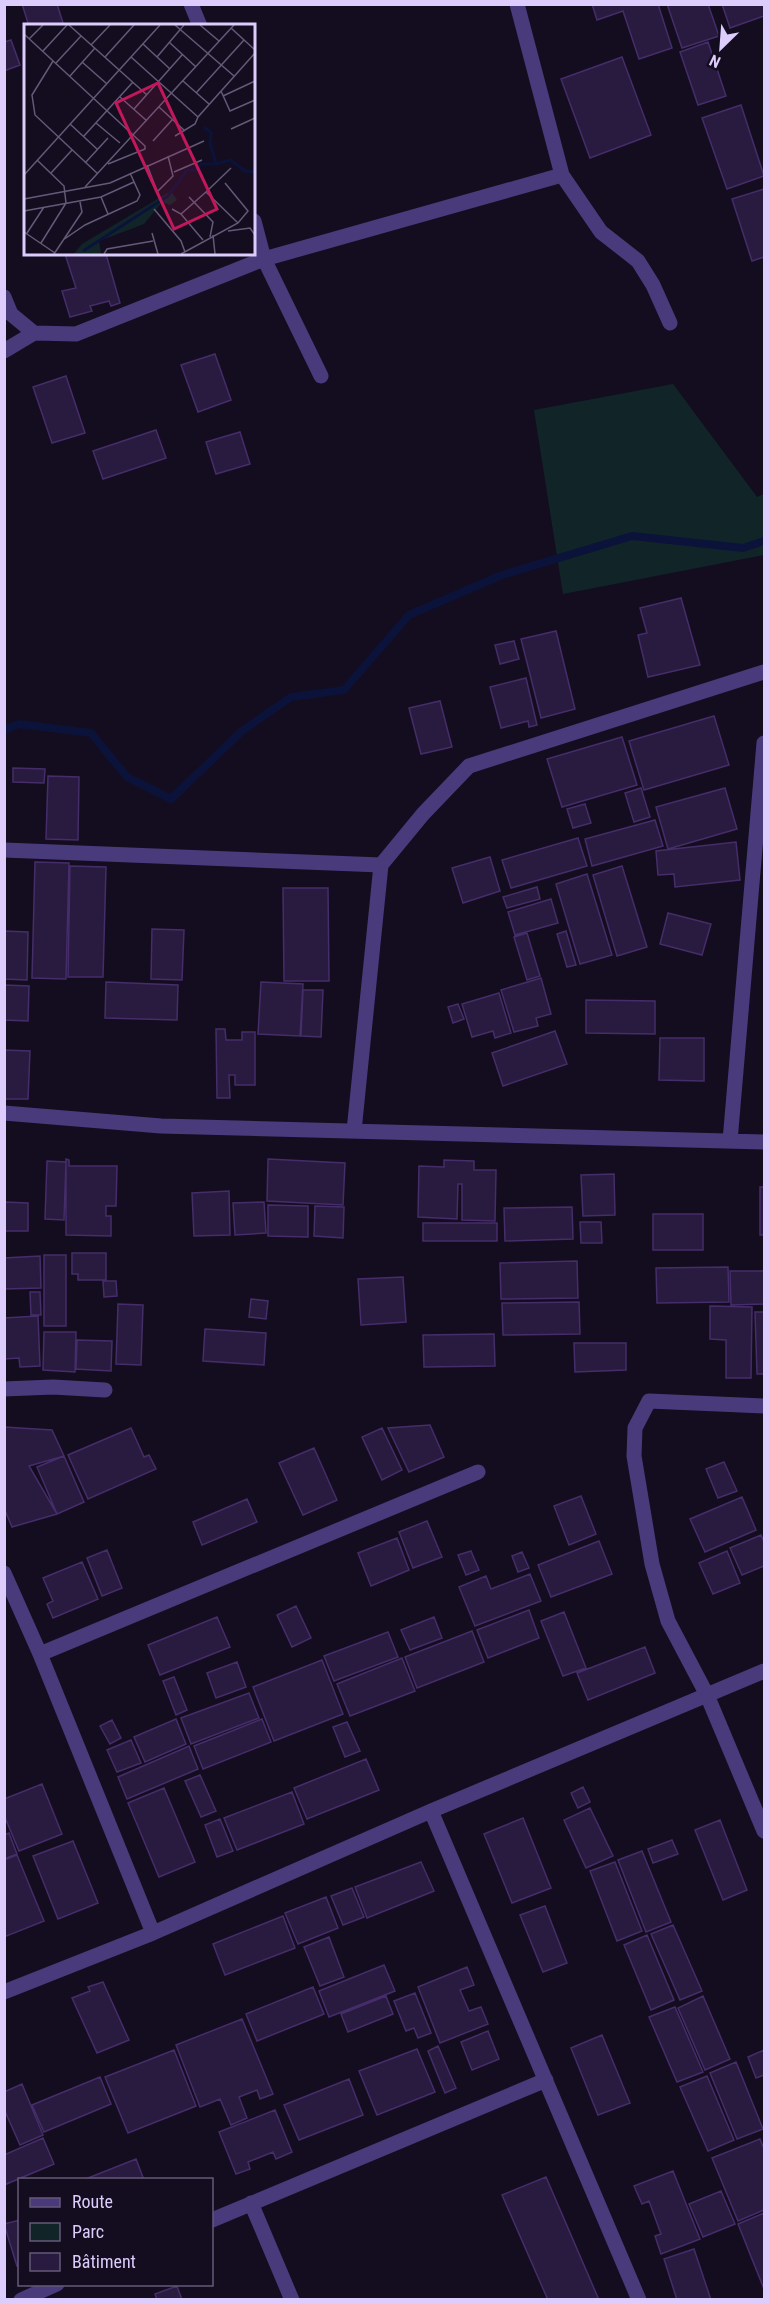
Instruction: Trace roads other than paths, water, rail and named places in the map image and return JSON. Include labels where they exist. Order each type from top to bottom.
[{"type":"street","points":[[191,4],[199,24]]},
{"type":"street","points":[[517,4],[562,175],[601,232],[638,261],[653,285],[670,323]]},
{"type":"street","points":[[4,351],[34,333],[76,334],[264,259],[562,175]]},
{"type":"street","points":[[255,226],[264,259],[321,376]]},
{"type":"street","points":[[4,297],[11,314],[34,333]]},
{"type":"street","points":[[354,1131],[381,865],[423,814],[469,766],[765,672]]},
{"type":"street","points":[[730,1141],[765,743]]},
{"type":"street","points":[[4,850],[381,865]]},
{"type":"street","points":[[4,1113],[160,1126],[765,1142]]},
{"type":"street","points":[[4,1389],[53,1387],[105,1390]]},
{"type":"street","points":[[765,1406],[649,1401],[635,1428],[634,1456],[652,1564],[668,1621],[707,1695],[765,1831]]},
{"type":"street","points":[[40,1654],[478,1472]]},
{"type":"street","points":[[4,1573],[40,1654],[153,1933]]},
{"type":"street","points":[[4,1992],[153,1933],[431,1811],[765,1671]]},
{"type":"street","points":[[431,1811],[639,2300]]},
{"type":"street","points":[[213,2220],[546,2080]]},
{"type":"street","points":[[251,2203],[292,2300]]},
{"type":"street","points":[[21,2300],[52,2286]]},
{"type":"waterway","points":[[4,730],[19,724],[91,733],[127,777],[171,799],[242,731],[291,697],[344,690],[409,615],[502,575],[632,536],[743,548],[764,541]]}]
